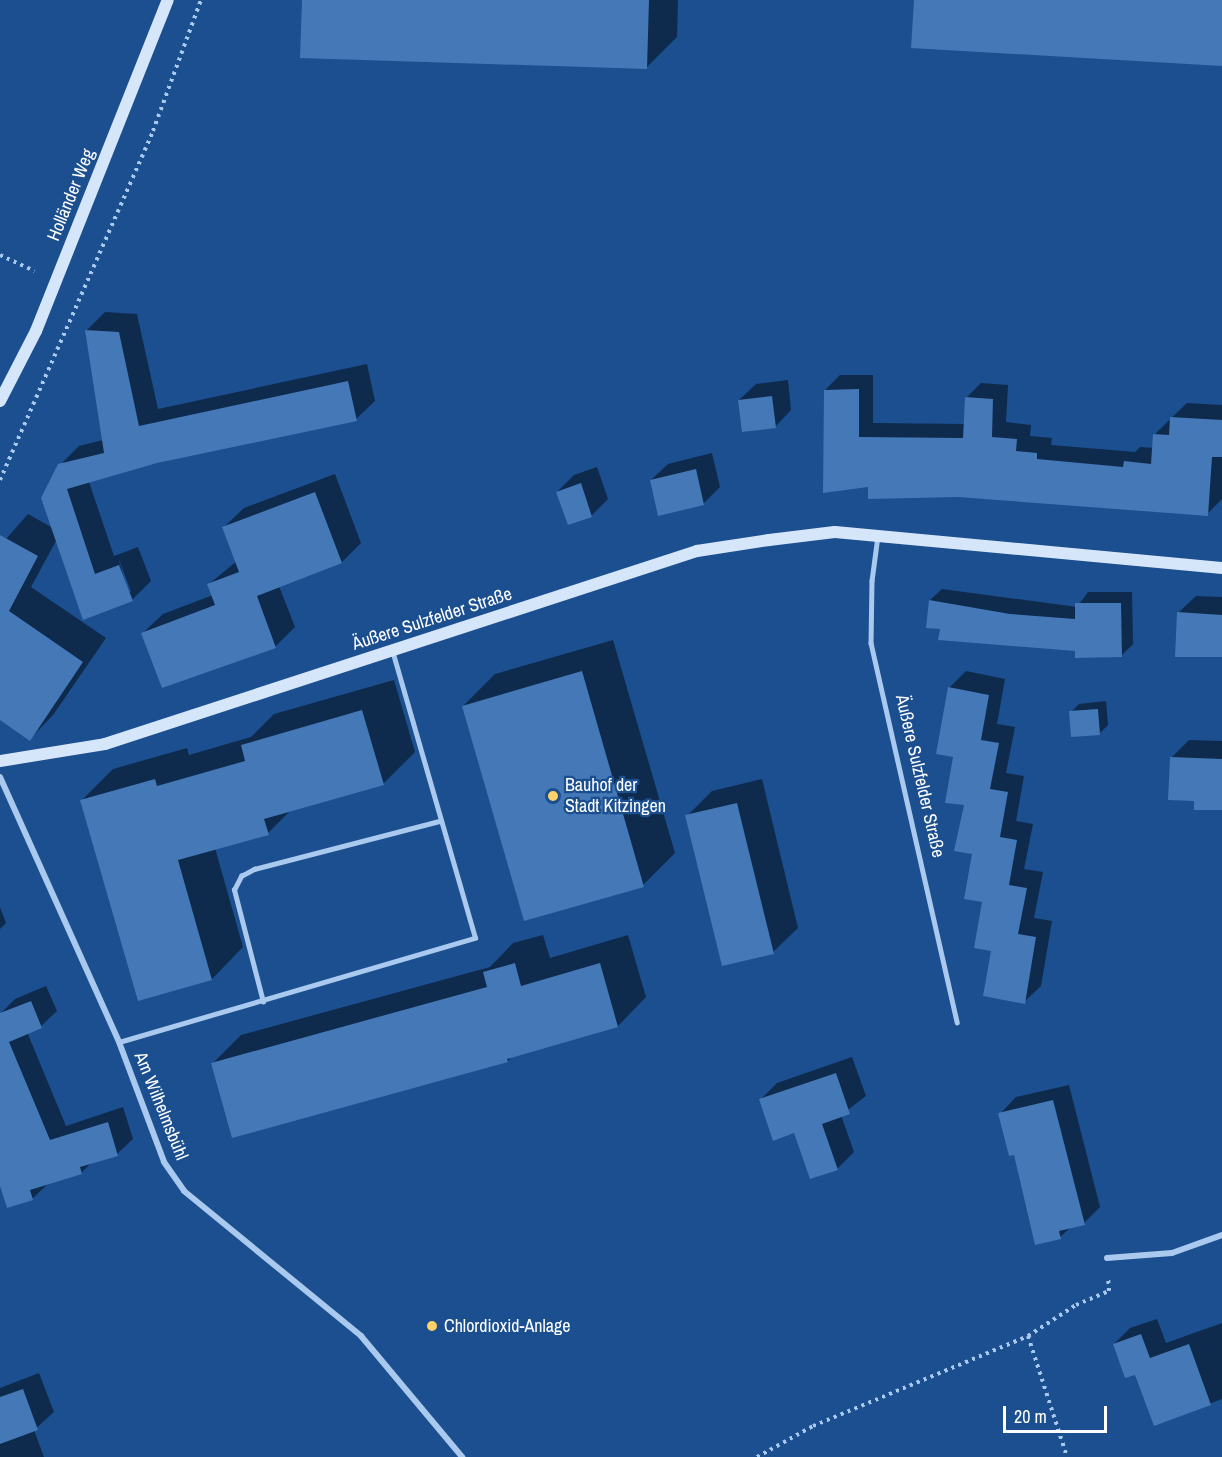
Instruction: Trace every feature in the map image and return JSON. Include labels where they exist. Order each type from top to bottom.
[{"type":"main road","name":"Holländer Weg","points":[[0,401],[36,331],[168,0]]},
{"type":"main road","name":"Äußere Sulzfelder Straße","points":[[0,761],[105,744],[697,551],[836,532],[1222,568]]},
{"type":"street","name":"Am Wilhelmsbühl","points":[[0,777],[119,1042],[164,1162],[184,1191],[361,1336],[462,1457]]},
{"type":"street","points":[[1107,1258],[1172,1253],[1222,1235]]},
{"type":"lane","name":"Äußere Sulzfelder Straße","points":[[878,536],[872,581],[871,643],[957,1022]]},
{"type":"lane","points":[[119,1042],[263,1002],[475,938],[392,651]]},
{"type":"lane","points":[[263,1002],[234,890],[241,876],[254,869],[440,821]]},
{"type":"path","points":[[0,480],[153,131],[201,0]]},
{"type":"path","points":[[0,255],[56,282]]},
{"type":"path","points":[[758,1457],[813,1426],[1028,1336],[1076,1305],[1109,1291],[1107,1258]]},
{"type":"path","points":[[1028,1336],[1067,1457]]},
{"type":"building","points":[[302,0],[649,0],[647,69],[300,58]]},
{"type":"building","points":[[914,0],[1222,0],[1222,66],[911,48]]},
{"type":"building","points":[[85,330],[119,332],[139,426],[348,381],[357,421],[157,463],[67,489],[95,574],[119,565],[133,601],[83,620],[41,498],[58,464],[104,453]]},
{"type":"building","points":[[859,389],[859,437],[963,438],[965,397],[993,399],[992,437],[1017,439],[1016,451],[1037,453],[1037,459],[1123,467],[1124,461],[1151,464],[1153,434],[1169,435],[1170,417],[1222,420],[1222,457],[1212,457],[1208,516],[958,497],[868,499],[868,487],[823,493],[824,390]]},
{"type":"building","points":[[772,396],[776,428],[742,432],[738,400]]},
{"type":"building","points":[[696,469],[704,505],[658,516],[650,480]]},
{"type":"building","points":[[581,483],[592,517],[568,525],[556,492]]},
{"type":"building","points":[[315,492],[342,563],[257,596],[276,648],[162,688],[141,633],[215,605],[207,584],[239,572],[222,527]]},
{"type":"building","points":[[0,535],[38,556],[9,611],[83,662],[30,741],[0,720]]},
{"type":"building","points":[[929,600],[1010,614],[1075,619],[1075,603],[1121,603],[1122,657],[1075,658],[1075,651],[938,640],[940,629],[926,628]]},
{"type":"building","points":[[1177,612],[1222,615],[1222,657],[1175,657]]},
{"type":"building","name":"Bauhof der Stadt Kitzingen","points":[[582,671],[644,887],[524,921],[462,706]]},
{"type":"building","points":[[948,687],[989,695],[981,740],[999,743],[990,789],[1008,792],[1000,837],[1017,840],[1009,885],[1027,888],[1018,934],[1036,937],[1025,1004],[983,996],[991,951],[974,948],[982,902],[964,899],[972,854],[954,851],[964,805],[945,803],[953,757],[936,754]]},
{"type":"building","points":[[1098,709],[1100,735],[1071,737],[1069,711]]},
{"type":"building","points":[[362,710],[384,785],[264,819],[269,835],[178,860],[212,980],[138,1001],[80,800],[155,779],[157,786],[245,761],[241,745]]},
{"type":"building","points":[[1170,757],[1222,759],[1222,810],[1194,810],[1194,801],[1168,800]]},
{"type":"building","points":[[737,803],[774,954],[722,966],[685,815]]},
{"type":"building","points":[[515,963],[521,986],[600,963],[618,1027],[507,1059],[508,1062],[232,1138],[211,1063],[487,987],[483,972]]},
{"type":"building","points":[[31,1001],[42,1028],[9,1042],[50,1140],[108,1122],[118,1156],[80,1167],[82,1174],[30,1190],[33,1200],[7,1208],[0,1186],[0,1013]]},
{"type":"building","points":[[836,1073],[850,1114],[822,1124],[838,1170],[810,1179],[794,1133],[773,1141],[759,1099]]},
{"type":"building","points":[[1053,1100],[1085,1225],[1059,1231],[1061,1239],[1035,1245],[1014,1155],[1009,1156],[998,1113]]},
{"type":"building","points":[[1141,1334],[1150,1358],[1189,1344],[1211,1405],[1154,1426],[1135,1375],[1125,1378],[1113,1344]]},
{"type":"building","points":[[23,1389],[38,1430],[0,1444],[0,1397]]},
{"type":"place","name":"Bauhof der Stadt Kitzingen","points":[[553,796]]},
{"type":"place","name":"Chlordioxid-Anlage","points":[[432,1326]]}]
